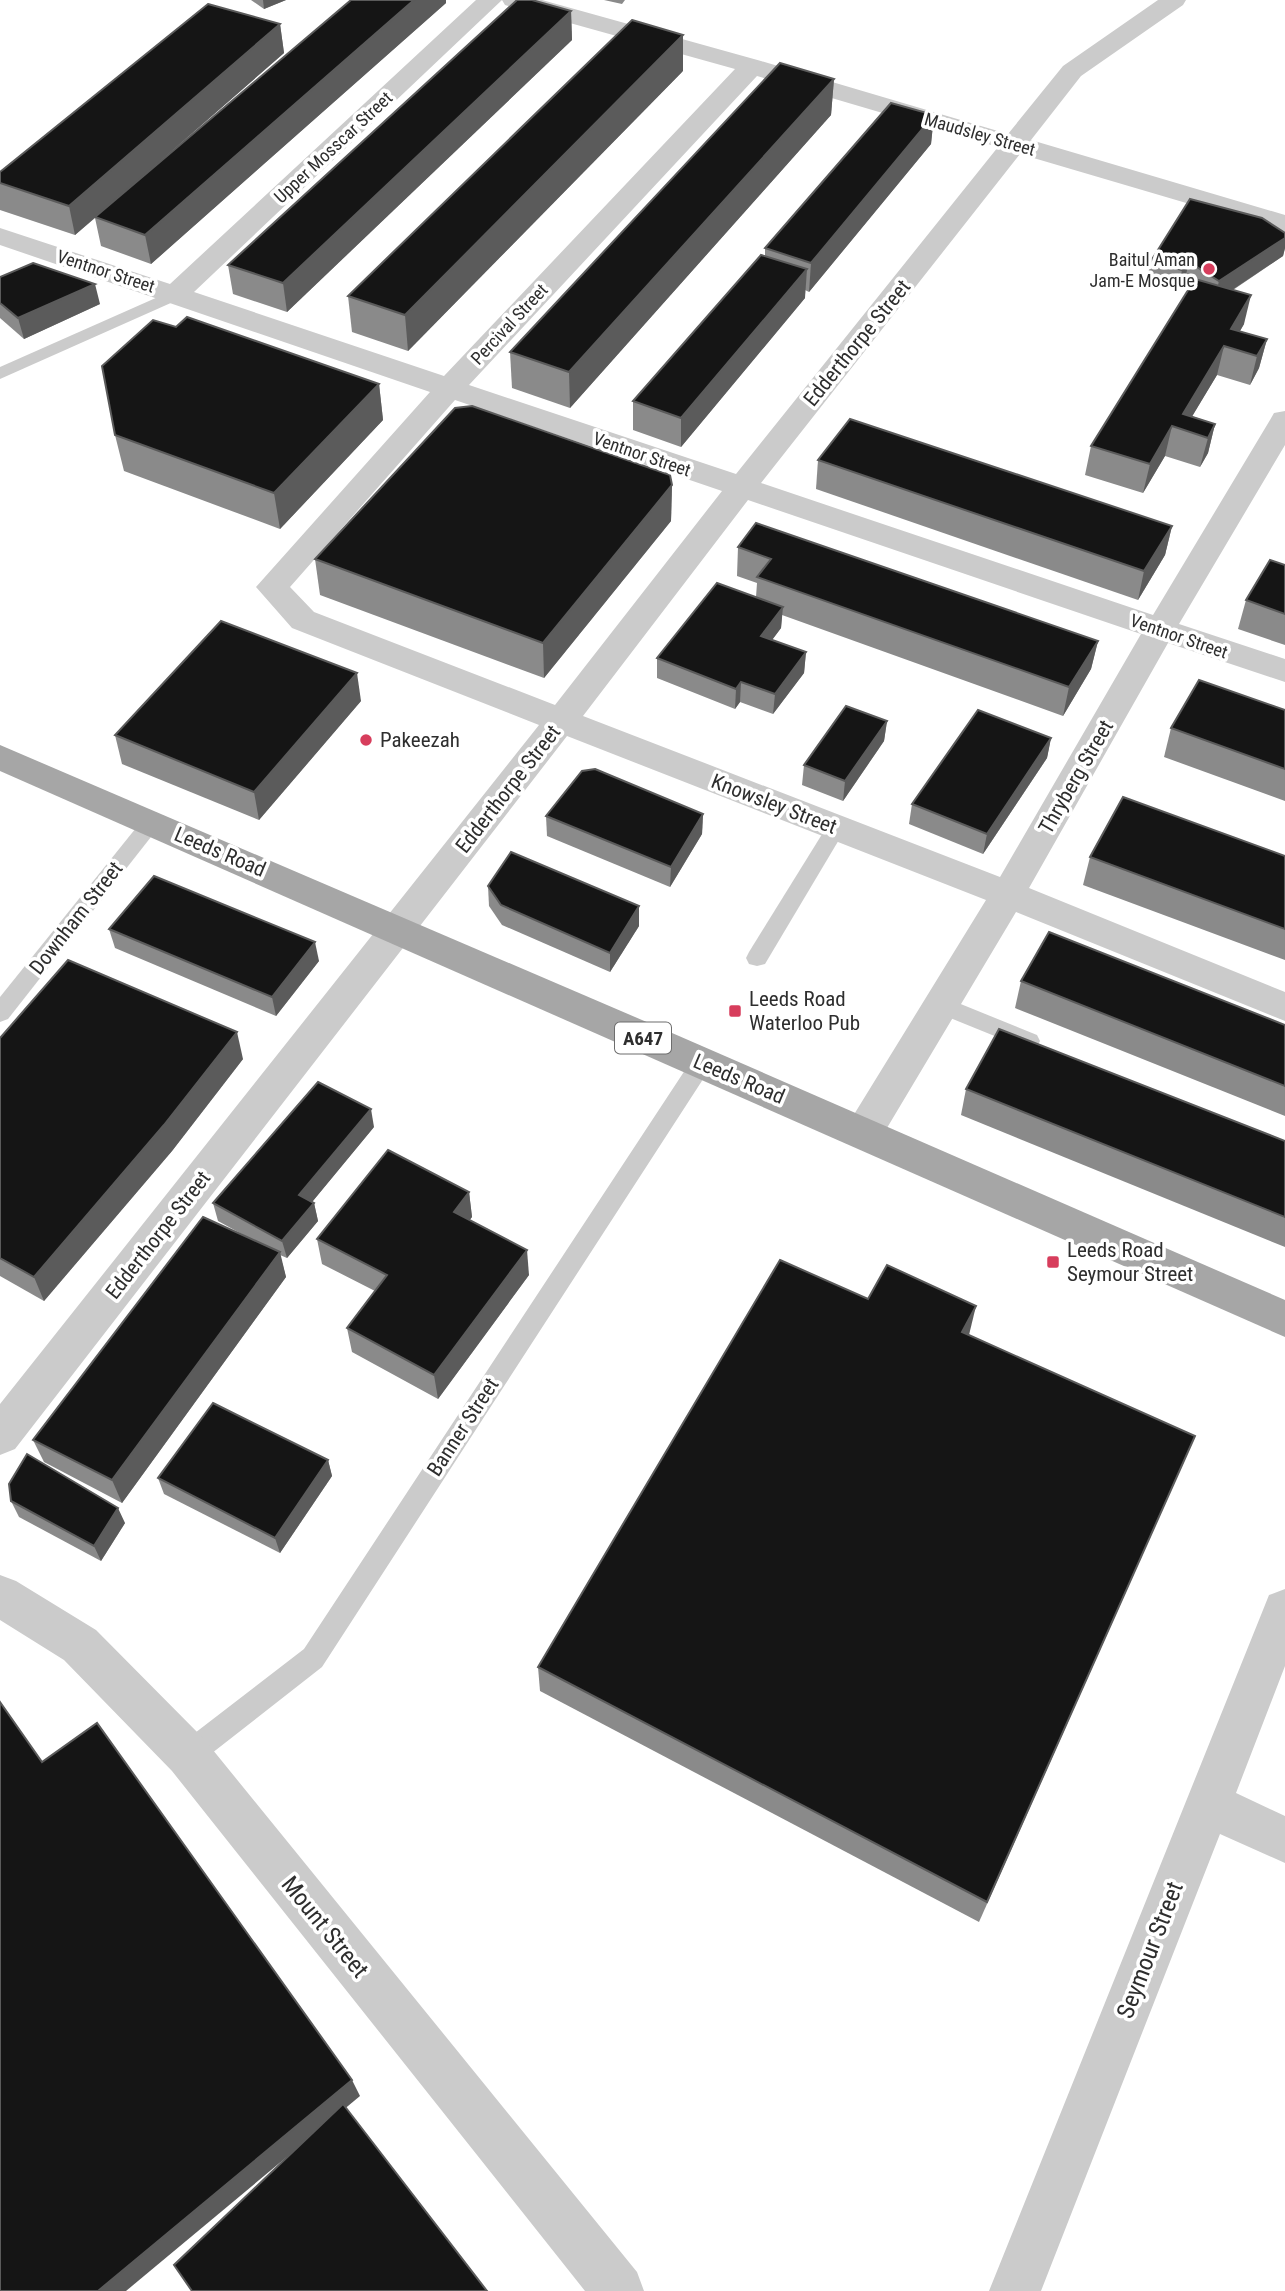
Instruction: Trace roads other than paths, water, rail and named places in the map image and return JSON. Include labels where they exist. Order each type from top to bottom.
[{"type":"main road","name":"Leeds Road","points":[[0,757],[864,1132],[1285,1319]]},
{"type":"street","name":"Upper Mosscar Street","points":[[176,294],[490,0]]},
{"type":"street","name":"Maudsley Street","points":[[514,0],[752,66],[1285,224]]},
{"type":"street","name":"Edderthorpe Street","points":[[0,1436],[399,929],[741,488],[1072,71],[1174,0]]},
{"type":"street","name":"Percival Street","points":[[272,587],[450,387],[752,66]]},
{"type":"street","name":"Ventnor Street","points":[[0,236],[1285,671]]},
{"type":"street","name":"Thryberg Street","points":[[864,1132],[1009,894],[1160,629],[1285,420]]},
{"type":"street","name":"Knowsley Street","points":[[272,587],[303,620],[1009,894],[1285,1007]]},
{"type":"street","name":"Mount Street","points":[[0,1596],[79,1645],[188,1755],[618,2291]]},
{"type":"street","name":"Seymour Street","points":[[1015,2291],[1285,1610]]},
{"type":"street","points":[[1208,1804],[1285,1840]]},
{"type":"lane","points":[[0,374],[31,365],[176,294]]},
{"type":"lane","name":"Downham Street","points":[[0,1013],[151,822]]},
{"type":"lane","points":[[757,958],[836,828]]},
{"type":"lane","points":[[941,1005],[1043,1047]]},
{"type":"lane","name":"Banner Street","points":[[188,1755],[313,1658],[701,1063]]},
{"type":"place","name":"Baitul Aman Jam-E Mosque","points":[[1209,269]]},
{"type":"place","name":"Pakeezah","points":[[366,740]]},
{"type":"place","name":"Leeds Road Waterloo Pub","points":[[735,1011]]},
{"type":"place","name":"Leeds Road Seymour Street","points":[[1053,1262]]}]
